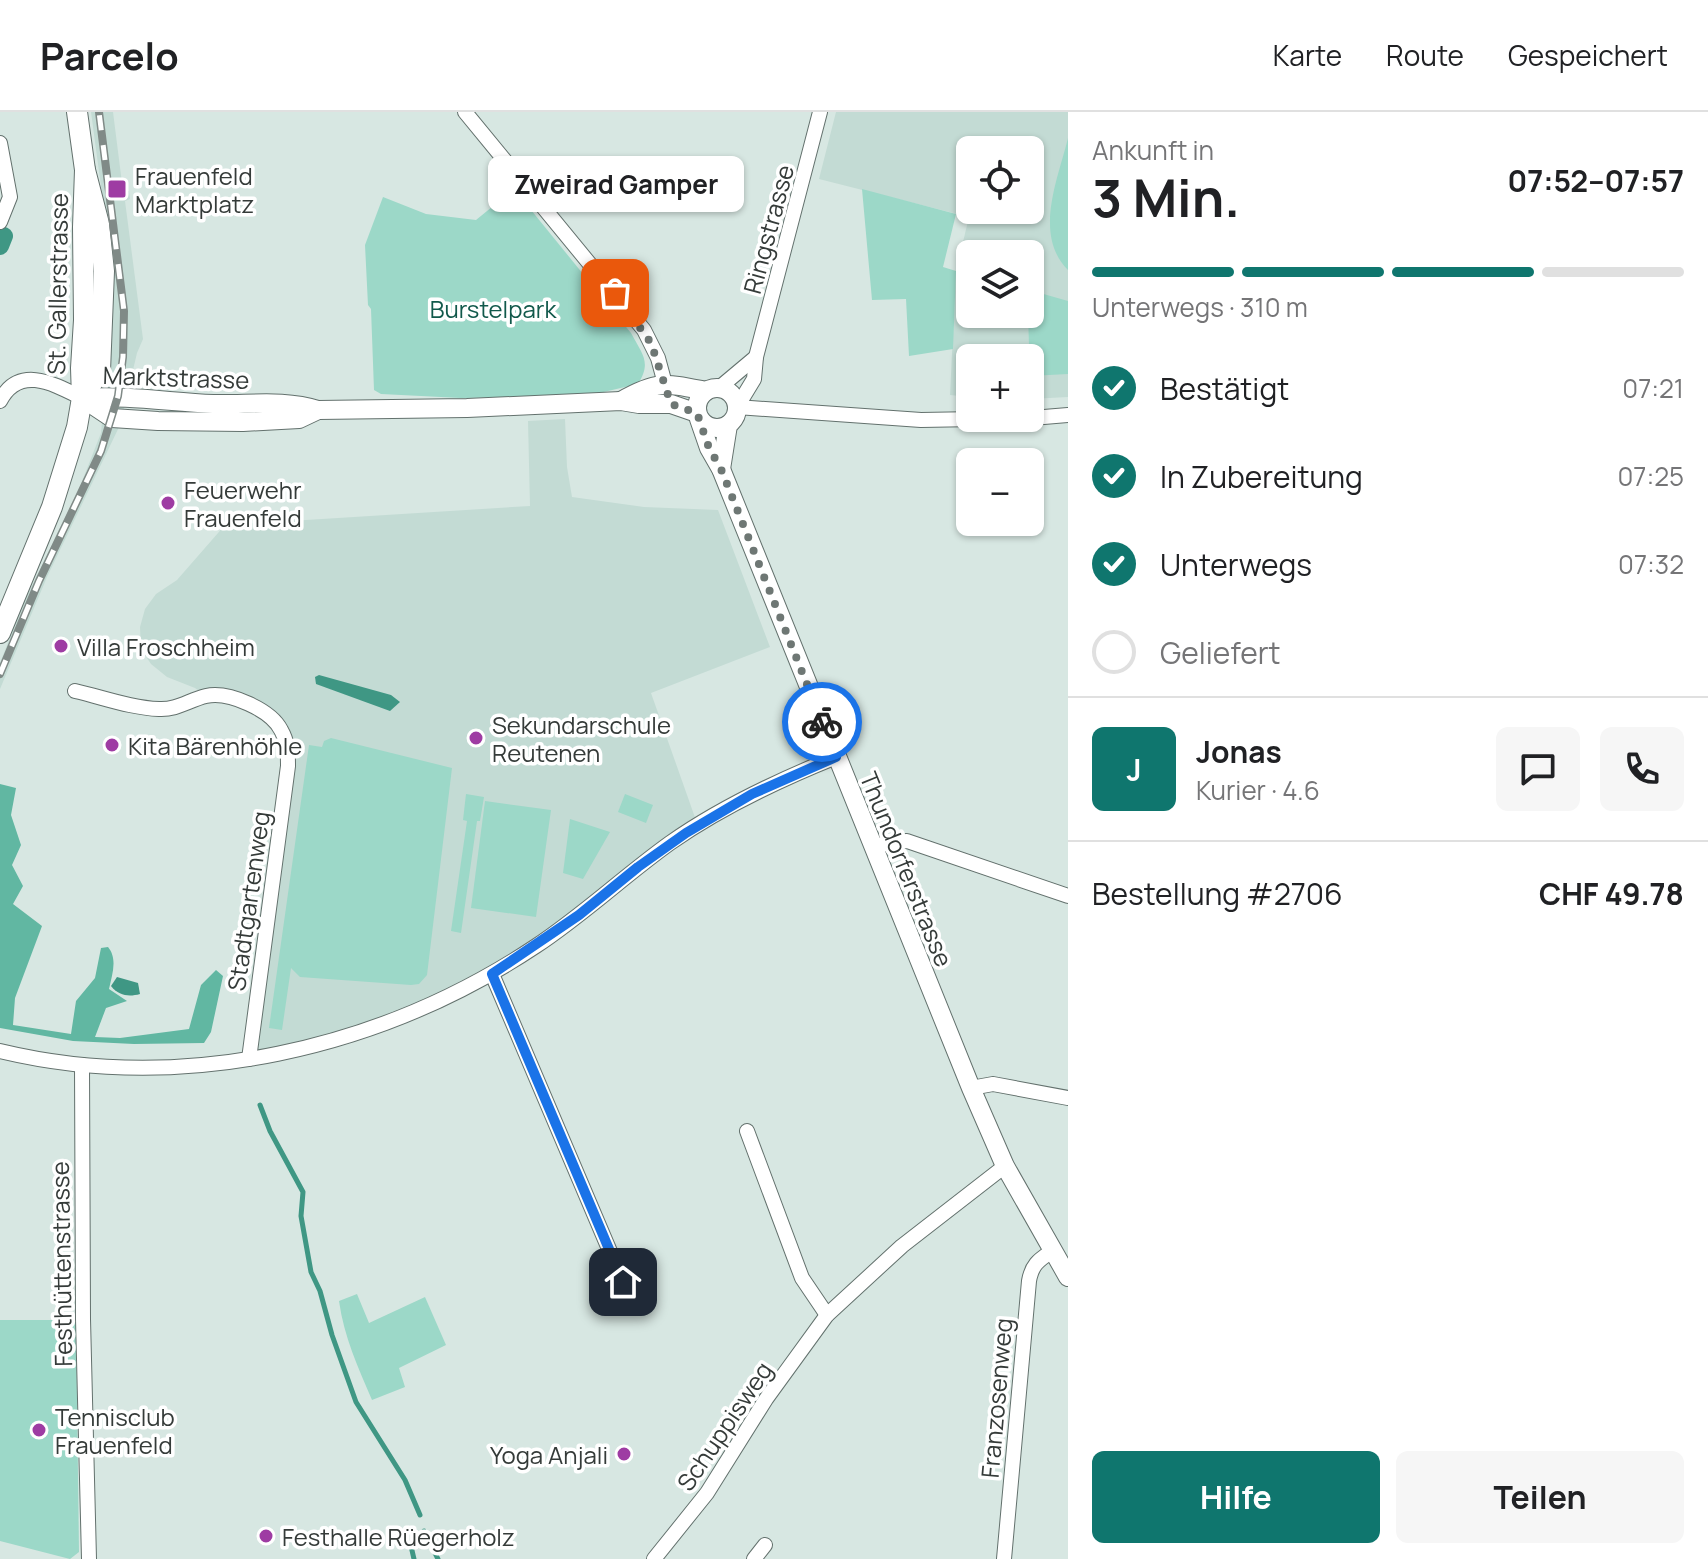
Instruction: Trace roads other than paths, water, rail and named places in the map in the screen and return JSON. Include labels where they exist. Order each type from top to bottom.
[{"type":"main road","name":"St. Gallerstrasse","points":[[0,633],[61,481],[82,398],[100,371],[104,322],[102,244],[85,170],[77,112]]},
{"type":"street","points":[[465,112],[644,330],[658,358],[671,404]]},
{"type":"street","name":"Ringstrasse","points":[[737,407],[754,379],[756,357],[820,112]]},
{"type":"street","points":[[0,143],[10,197],[0,222]]},
{"type":"street","points":[[728,425],[709,427],[698,416],[698,400],[756,357]]},
{"type":"street","points":[[0,401],[8,388],[28,379],[60,387],[82,398]]},
{"type":"street","points":[[754,379],[772,408]]},
{"type":"street","name":"Marktstrasse","points":[[621,401],[644,388],[665,384],[712,389]]},
{"type":"street","points":[[712,389],[731,394],[737,407],[728,425],[721,469]]},
{"type":"street","name":"Marktstrasse","points":[[82,398],[112,418],[158,421],[243,422],[299,419],[318,410],[467,408],[621,401],[671,404],[698,416]]},
{"type":"street","points":[[737,407],[921,420],[1068,415]]},
{"type":"street","name":"Thundorferstrasse","points":[[698,416],[971,1088],[1005,1166],[1068,1277]]},
{"type":"street","name":"Stadtgartenweg","points":[[75,691],[157,709],[172,709],[206,696],[234,699],[270,716],[281,729],[288,748],[275,874],[249,1059]]},
{"type":"street","points":[[0,1051],[82,1065],[151,1067],[288,1053],[365,1031],[440,1002],[492,974],[579,915],[686,833],[752,794],[836,757]]},
{"type":"street","points":[[872,846],[907,841],[1068,896]]},
{"type":"street","points":[[492,974],[623,1282]]},
{"type":"street","name":"Festhüttenstrasse","points":[[82,1065],[89,1559]]},
{"type":"street","points":[[971,1088],[993,1084],[1068,1098]]},
{"type":"street","points":[[747,1131],[802,1278],[827,1315]]},
{"type":"street","name":"Schuppisweg","points":[[654,1559],[707,1493],[766,1399],[827,1315],[892,1255],[1005,1166]]},
{"type":"street","name":"Franzosenweg","points":[[1004,1559],[1029,1281],[1036,1261],[1052,1251]]},
{"type":"street","points":[[754,1559],[765,1545]]},
{"type":"waterway","points":[[0,246],[4,236]]},
{"type":"waterway","points":[[260,1105],[270,1131],[303,1192],[301,1216],[311,1272],[356,1402],[405,1480],[420,1515]]},
{"type":"waterway","points":[[424,1531],[438,1559]]},
{"type":"waterway","points":[[411,1546],[414,1559]]},
{"type":"railway","points":[[0,674],[39,581],[101,451],[118,396],[124,311],[99,112]]},
{"type":"place","name":"Frauenfeld Marktplatz","points":[[117,189]]},
{"type":"place","name":"Zweirad Gamper","points":[[615,293]]},
{"type":"place","name":"Feuerwehr Frauenfeld","points":[[168,503]]},
{"type":"place","name":"Villa Froschheim","points":[[61,646]]},
{"type":"place","name":"Sekundarschule Reutenen","points":[[476,738]]},
{"type":"place","name":"Kita Bärenhöhle","points":[[112,745]]},
{"type":"place","name":"Tennisclub Frauenfeld","points":[[39,1430]]},
{"type":"place","name":"Yoga Anjali","points":[[624,1454]]},
{"type":"place","name":"Festhalle Rüegerholz","points":[[266,1536]]},
{"type":"park label","name":"Burstelpark","points":[[493,308]]}]
